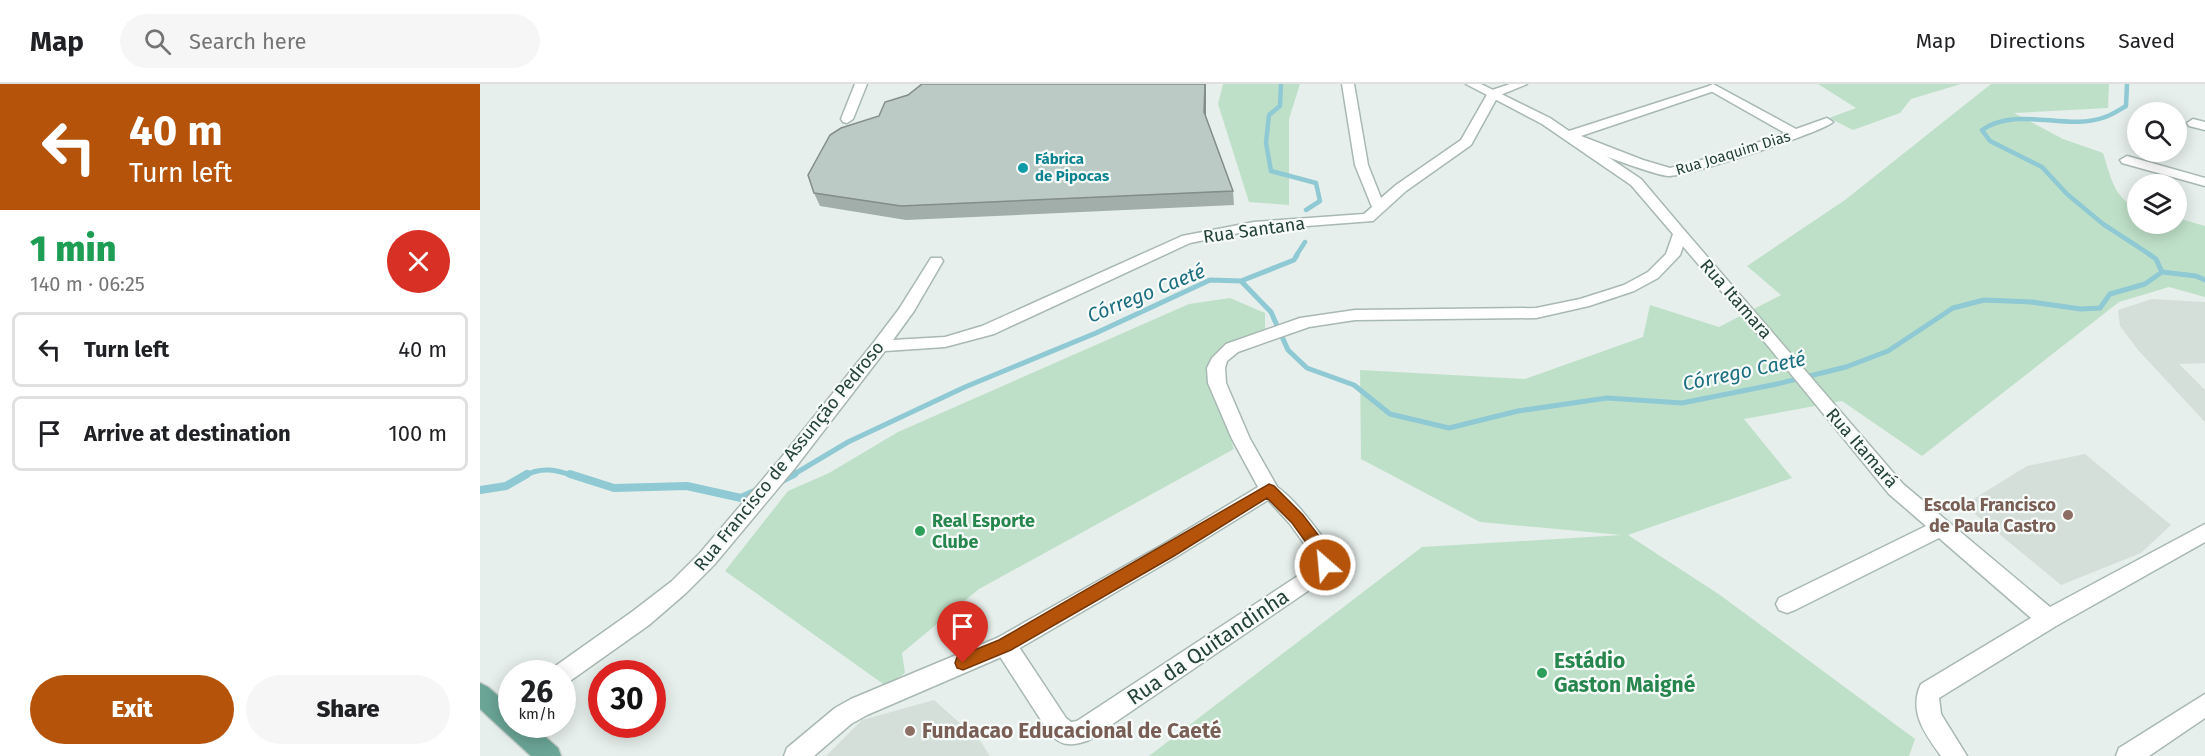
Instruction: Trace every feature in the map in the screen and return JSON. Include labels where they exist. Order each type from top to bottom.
[{"type":"main road","points":[[480,694],[498,708]]},
{"type":"main road","points":[[531,738],[549,756]]},
{"type":"street","points":[[847,119],[861,84]]},
{"type":"street","points":[[1348,84],[1358,144],[1374,213]]},
{"type":"street","points":[[796,756],[843,716],[859,707],[1005,645],[1169,551],[1269,490],[1240,439],[1217,383],[1216,368],[1226,351],[1262,336],[1306,322],[1355,315],[1536,313],[1583,303],[1629,288],[1653,275],[1673,255],[1680,234],[1636,182],[1540,117],[1472,84]]},
{"type":"street","points":[[1374,213],[1401,188],[1466,142],[1493,94],[1521,84]]},
{"type":"street","points":[[1571,136],[1708,86],[1726,84]]},
{"type":"street","points":[[1708,86],[1796,134]]},
{"type":"street","name":"Rua Joaquim Dias","points":[[1571,136],[1638,163],[1670,172],[1730,157],[1827,122]]},
{"type":"street","points":[[2134,162],[2205,182]]},
{"type":"street","name":"Rua Santana","points":[[880,346],[945,342],[988,330],[1187,238],[1222,234],[1254,226],[1374,213]]},
{"type":"street","name":"Rua Itamara","points":[[1680,234],[1815,393]]},
{"type":"street","name":"Rua Francisco de Assunção Pedroso","points":[[576,664],[641,618],[707,560],[788,463],[880,346],[906,311],[936,261]]},
{"type":"street","name":"Rua Itamará","points":[[1815,393],[1881,472],[1940,528],[2048,619]]},
{"type":"street","name":"Rua da Quitandinha","points":[[1005,645],[1058,726],[1066,734],[1081,732],[1320,572],[1325,565],[1326,558],[1297,519],[1269,490]]},
{"type":"street","points":[[1787,604],[1940,528]]},
{"type":"street","points":[[1955,756],[1927,711],[1925,699],[1929,691],[2048,619],[2205,532]]},
{"type":"street","points":[[2128,756],[2205,705]]},
{"type":"shaded area","points":[[2152,299],[2205,302],[2205,363],[2179,364],[2205,390],[2205,422],[2138,350],[2120,326],[2118,310]]},
{"type":"shaded area","name":"Escola Francisco de Paula Castro","points":[[2085,454],[2171,525],[2141,553],[2061,585],[1964,505],[2027,466]]},
{"type":"shaded area","name":"Fundacao Educacional de Caeté","points":[[934,700],[981,742],[990,756],[826,756],[862,720]]},
{"type":"green space","points":[[1223,84],[1300,84],[1289,119],[1289,205],[1249,202],[1218,104]]},
{"type":"green space","points":[[1818,84],[1961,84],[1911,99],[1900,113],[1853,130],[1829,118],[1856,108]]},
{"type":"green space","points":[[1991,84],[2109,84],[2108,108],[2014,113],[2063,139],[2103,153],[2114,185],[2127,202],[2127,234],[2187,234],[2187,221],[2205,226],[2205,297],[2169,287],[2119,302],[1922,456],[1842,401],[1744,419],[1792,478],[1628,535],[1720,595],[1915,739],[1909,756],[1149,756],[1422,547],[1622,535],[1480,522],[1361,459],[1360,370],[1525,379],[1643,337],[1650,305],[1719,327],[1781,295],[1747,266],[1845,200]]},
{"type":"green space","name":"Real Esporte Clube","points":[[1230,298],[1265,313],[1265,332],[1238,340],[1209,360],[1208,374],[1234,449],[979,589],[902,653],[905,673],[886,686],[725,571],[788,491],[829,473],[898,432],[1189,304]]},
{"type":"building","name":"Fábrica de Pipocas","points":[[922,84],[1205,84],[1204,112],[1233,191],[901,206],[814,193],[808,175],[830,135],[841,128],[879,116],[885,102],[908,95]]},
{"type":"waterway","points":[[1281,84],[1280,106],[1269,115],[1266,143],[1271,171],[1316,183],[1320,201],[1306,210]]},
{"type":"waterway","points":[[2127,84],[2126,106],[2105,117],[2075,122],[2011,120],[1996,123],[1982,130],[1990,141],[2042,167],[2067,194],[2103,224],[2152,256]]},
{"type":"waterway","points":[[1296,256],[1305,242]]},
{"type":"waterway","points":[[1241,281],[1294,260],[1297,255]]},
{"type":"waterway","points":[[2150,255],[2156,259],[2162,272]]},
{"type":"waterway","name":"Córrego Caeté","points":[[1241,281],[1271,312],[1288,350],[1307,368],[1354,385],[1390,414],[1449,428],[1518,411],[1607,398],[1682,403],[1777,384],[1846,367],[1888,351],[1953,308],[1984,300],[2031,302],[2081,309],[2100,308],[2110,294],[2145,284],[2162,272]]},
{"type":"waterway","name":"Córrego Caeté","points":[[2162,272],[2196,276],[2205,280]]},
{"type":"waterway","name":"Córrego Caeté","points":[[791,476],[848,442],[965,387],[1096,333],[1210,280],[1241,281]]},
{"type":"waterway","name":"Córrego Caeté","points":[[524,476],[537,471],[549,470],[575,476]]},
{"type":"waterway","name":"Córrego Caeté","points":[[480,490],[506,486],[527,474]]},
{"type":"waterway","name":"Córrego Caeté","points":[[570,474],[614,488],[687,486],[741,498],[757,491]]},
{"type":"waterway","name":"Córrego Caeté","points":[[780,481],[794,474]]},
{"type":"place","name":"Fábrica de Pipocas","points":[[1023,168]]},
{"type":"place","name":"Escola Francisco de Paula Castro","points":[[2068,515]]},
{"type":"place","name":"Real Esporte Clube","points":[[920,531]]},
{"type":"place","name":"Estádio Gaston Maigné","points":[[1542,673]]},
{"type":"place","name":"Fundacao Educacional de Caeté","points":[[910,731]]},
{"type":"route","points":[[963,663],[1005,645],[1169,551],[1269,490],[1297,519],[1326,558],[1325,565]]}]
